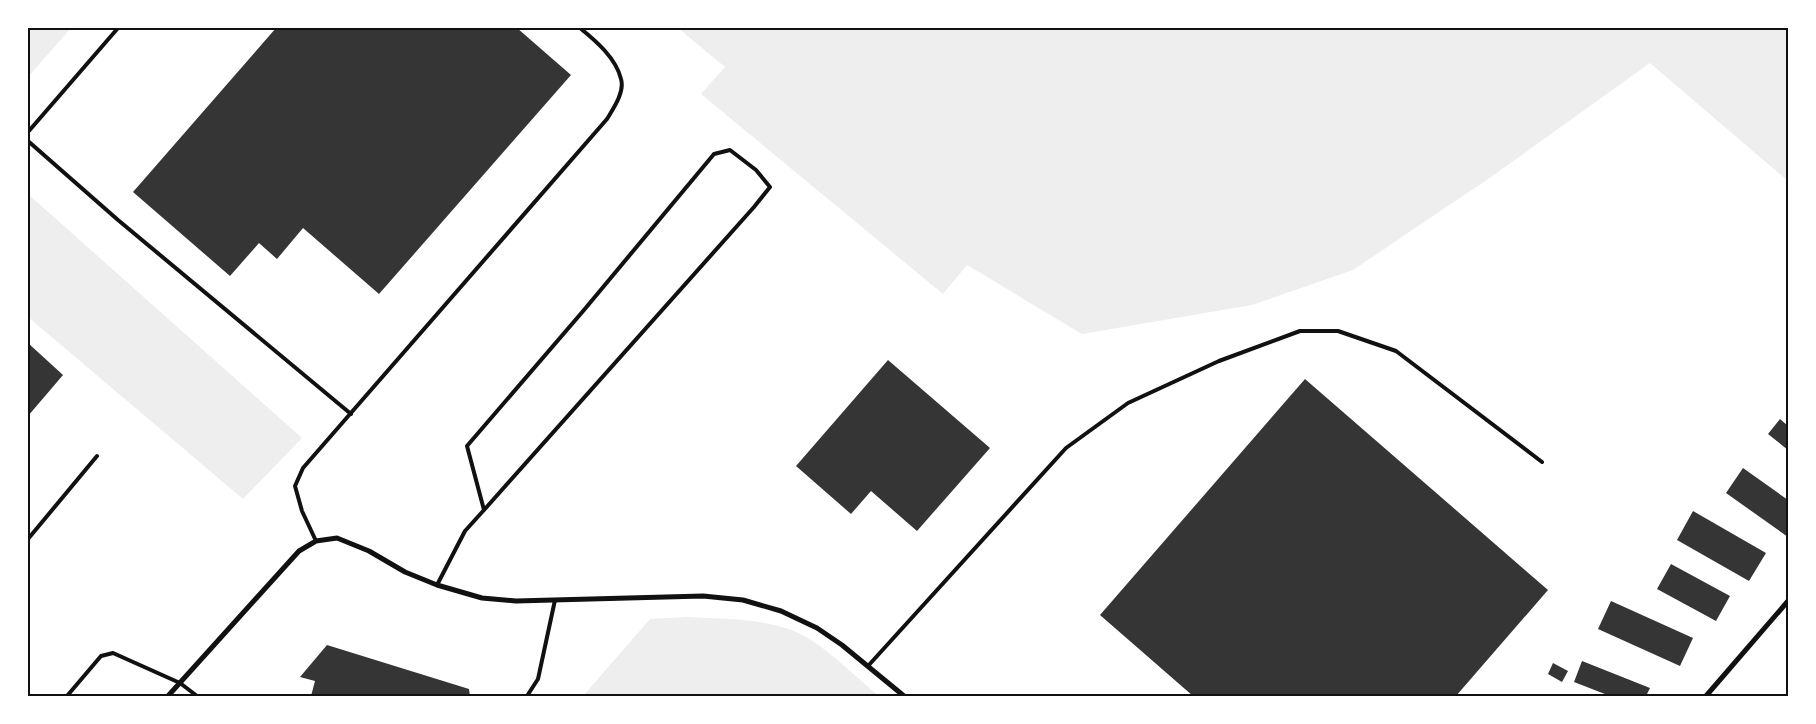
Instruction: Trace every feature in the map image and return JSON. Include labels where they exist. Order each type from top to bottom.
[{"type":"street","points":[[168,696],[299,551],[316,541],[337,538],[369,551],[405,572],[437,585],[482,598],[516,601],[703,596],[743,600],[781,611],[817,628],[904,696]]},
{"type":"street","points":[[1706,696],[1788,602]]},
{"type":"lane","points":[[28,132],[118,28]]},
{"type":"lane","points":[[316,541],[302,511],[296,486],[303,468],[608,119],[617,101],[622,80],[612,60],[580,28]]},
{"type":"lane","points":[[28,141],[118,220],[350,414]]},
{"type":"lane","points":[[437,585],[465,531],[484,510],[770,187],[756,170],[730,150],[714,154],[467,446],[484,510]]},
{"type":"lane","points":[[868,666],[1066,448],[1128,404],[1218,361],[1300,331],[1338,331],[1396,351],[1542,462]]},
{"type":"lane","points":[[28,539],[97,456]]},
{"type":"lane","points":[[526,696],[538,679],[555,600]]},
{"type":"lane","points":[[67,696],[101,656],[114,653],[180,683],[196,696]]},
{"type":"shaded area","points":[[28,28],[71,28],[28,77]]},
{"type":"shaded area","points":[[678,28],[1788,28],[1788,181],[1650,63],[1491,177],[1353,270],[1252,305],[1082,334],[967,265],[943,294],[701,94],[725,67]]},
{"type":"shaded area","points":[[28,194],[302,438],[243,499],[28,317]]},
{"type":"shaded area","points":[[687,617],[755,621],[794,631],[816,643],[879,696],[583,696],[650,619]]},
{"type":"building","points":[[276,28],[517,28],[571,75],[379,294],[303,228],[277,259],[259,243],[230,276],[133,192]]},
{"type":"building","points":[[28,343],[63,375],[28,416]]},
{"type":"building","points":[[888,360],[990,448],[917,531],[871,491],[851,514],[796,466]]},
{"type":"building","points":[[1305,379],[1548,590],[1456,696],[1193,696],[1100,615]]},
{"type":"building","points":[[1780,419],[1788,426],[1788,450],[1768,434]]},
{"type":"building","points":[[1743,468],[1788,500],[1788,537],[1726,493]]},
{"type":"building","points":[[1693,511],[1766,553],[1749,581],[1677,540]]},
{"type":"building","points":[[1671,564],[1730,596],[1716,621],[1657,589]]},
{"type":"building","points":[[1611,601],[1693,638],[1680,666],[1598,629]]},
{"type":"building","points":[[327,645],[469,689],[470,696],[311,696],[315,681],[300,677]]},
{"type":"building","points":[[1582,661],[1650,688],[1646,696],[1610,696],[1574,682]]},
{"type":"building","points":[[1553,663],[1568,671],[1562,682],[1548,674]]}]
